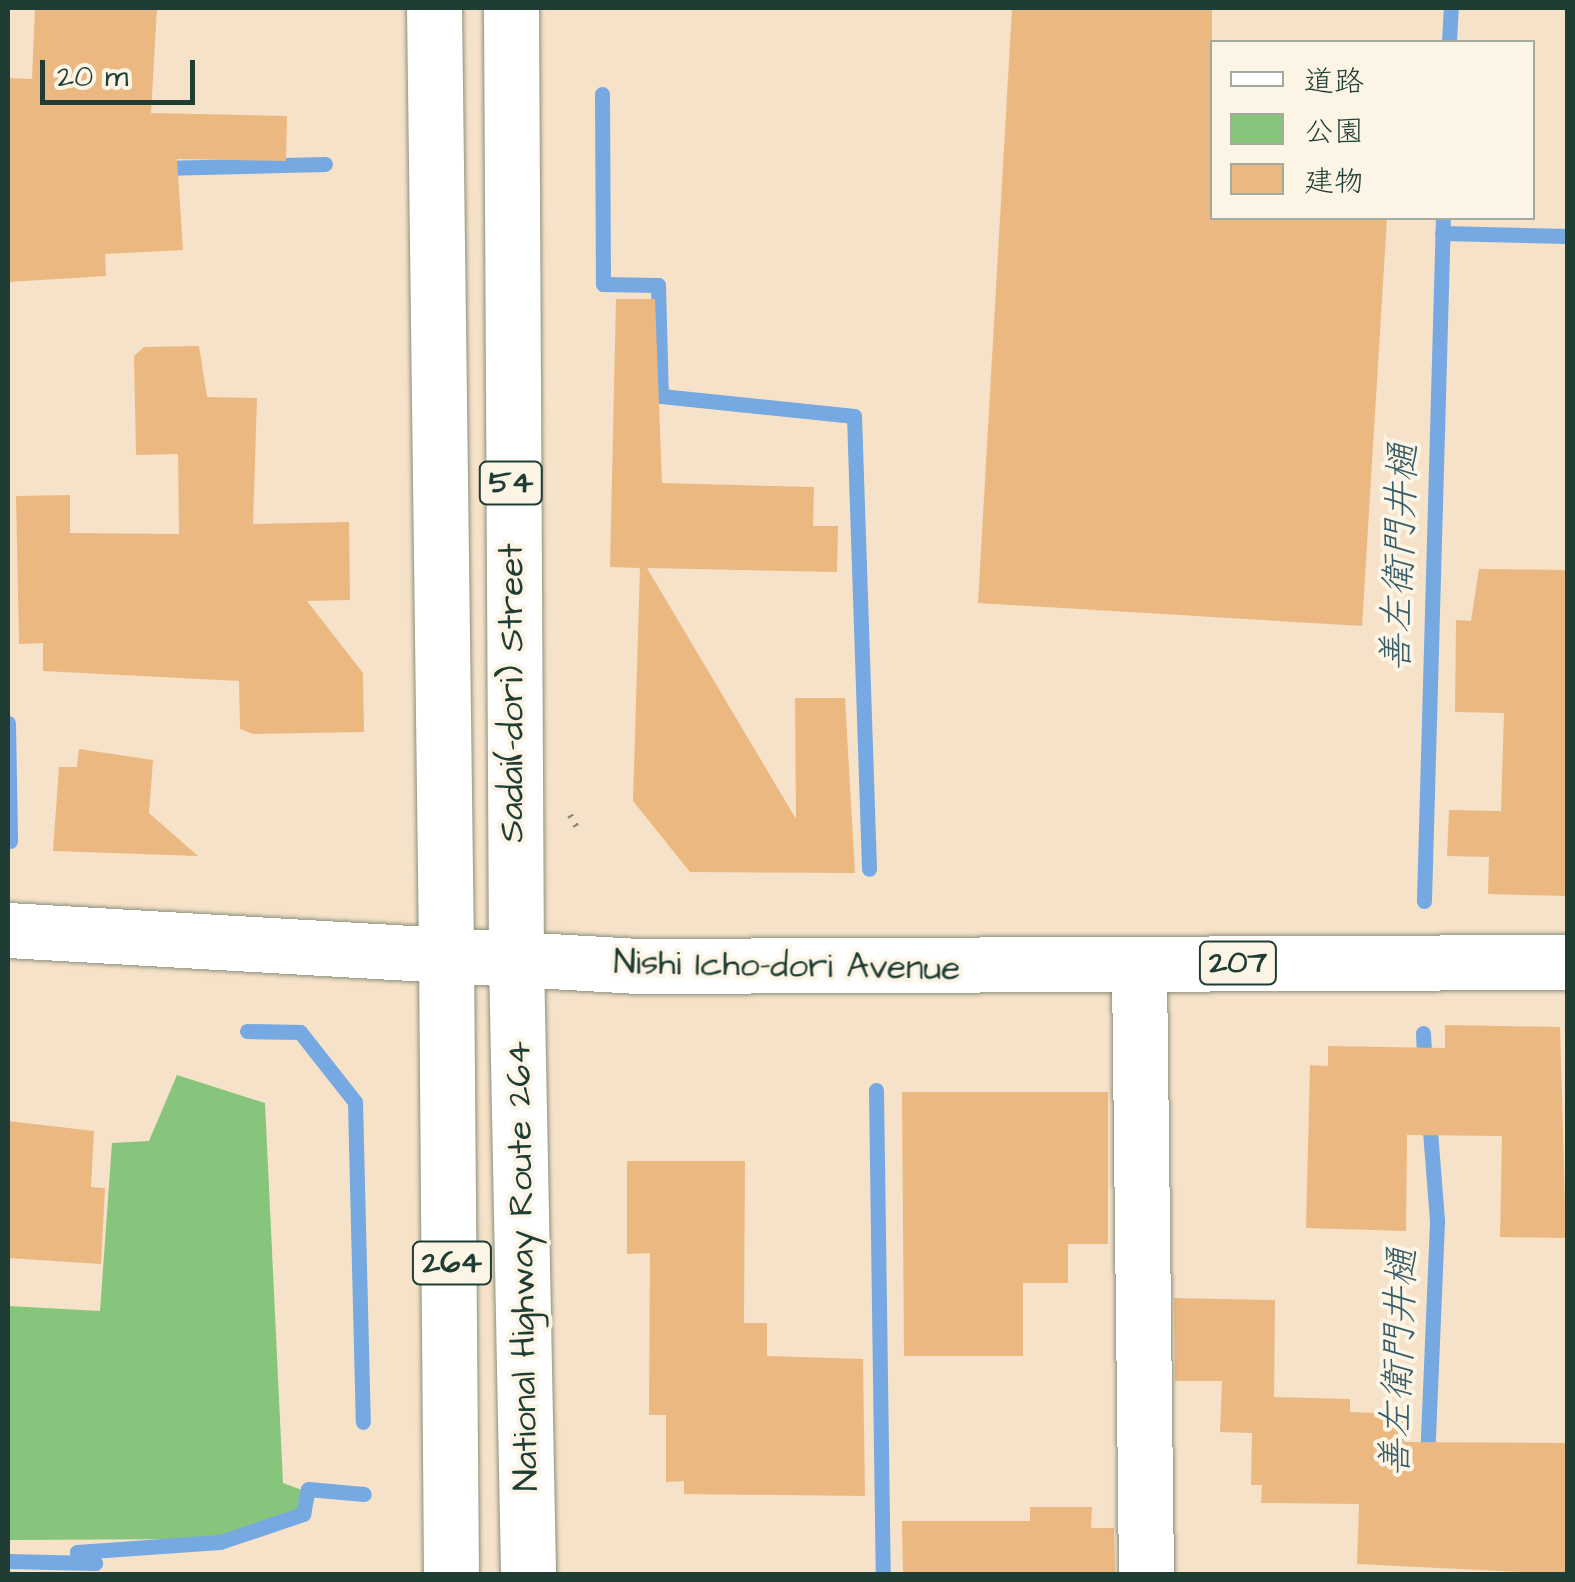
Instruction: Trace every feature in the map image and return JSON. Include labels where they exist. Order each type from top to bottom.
[{"type":"main road","name":"Sadai(-dori) Street","points":[[434,8],[446,952]]},
{"type":"main road","name":"Sadai(-dori) Street","points":[[512,8],[516,958]]},
{"type":"main road","name":"Nishi Icho-dori Avenue","points":[[8,930],[516,958],[1139,968],[1568,962]]},
{"type":"main road","name":"National Highway Route 264","points":[[446,952],[451,1574]]},
{"type":"main road","name":"National Highway Route 264","points":[[516,958],[528,1574]]},
{"type":"main road","points":[[1139,968],[1146,1574]]},
{"type":"green space","points":[[177,1075],[265,1103],[283,1483],[310,1493],[307,1514],[206,1539],[8,1540],[8,1306],[100,1311],[112,1143],[149,1141]]},
{"type":"building","points":[[35,8],[157,8],[151,113],[287,116],[286,161],[177,159],[183,250],[105,254],[106,276],[8,282],[8,78],[32,79]]},
{"type":"building","points":[[1012,8],[1212,8],[1210,220],[1387,220],[1362,626],[978,603]]},
{"type":"building","points":[[616,299],[655,299],[662,483],[814,487],[813,526],[838,526],[837,572],[647,568],[796,819],[795,698],[845,698],[855,873],[690,872],[633,801],[640,568],[610,567]]},
{"type":"building","points":[[199,346],[207,397],[257,398],[253,524],[349,522],[350,600],[307,601],[363,673],[364,732],[253,734],[240,729],[239,681],[43,671],[43,643],[19,644],[16,496],[70,495],[70,533],[179,534],[178,454],[136,455],[134,356],[144,347]]},
{"type":"building","points":[[1479,569],[1568,570],[1568,896],[1488,894],[1489,857],[1447,856],[1449,810],[1501,811],[1504,713],[1455,712],[1456,620],[1471,621]]},
{"type":"building","points":[[79,749],[153,760],[149,813],[198,856],[53,851],[59,767],[77,767]]},
{"type":"building","points":[[1445,1025],[1560,1027],[1566,1238],[1500,1237],[1502,1136],[1407,1135],[1406,1231],[1306,1228],[1310,1065],[1328,1066],[1328,1046],[1445,1048]]},
{"type":"building","points":[[902,1092],[1108,1092],[1108,1244],[1068,1244],[1068,1283],[1023,1283],[1023,1356],[904,1356]]},
{"type":"building","points":[[8,1121],[94,1131],[91,1187],[105,1188],[101,1264],[8,1258]]},
{"type":"building","points":[[627,1161],[745,1161],[744,1323],[767,1323],[767,1356],[863,1359],[865,1496],[684,1494],[684,1481],[666,1482],[666,1415],[649,1415],[650,1253],[627,1254]]},
{"type":"building","points":[[1174,1298],[1275,1300],[1274,1397],[1350,1399],[1350,1412],[1405,1414],[1404,1442],[1568,1443],[1565,1574],[1357,1564],[1359,1504],[1261,1503],[1262,1485],[1251,1485],[1252,1433],[1220,1432],[1222,1381],[1175,1381]]},
{"type":"building","points":[[1030,1507],[1092,1507],[1091,1528],[1114,1528],[1115,1574],[903,1574],[902,1521],[1030,1521]]},
{"type":"waterway","name":"善左衛門井樋","points":[[1449,40],[1451,8]]},
{"type":"waterway","points":[[602,94],[603,284],[658,285],[661,396],[854,416],[869,869]]},
{"type":"waterway","points":[[159,168],[325,164]]},
{"type":"waterway","name":"善左衛門井樋","points":[[1424,901],[1443,220]]},
{"type":"waterway","points":[[1442,233],[1568,236]]},
{"type":"waterway","points":[[8,723],[10,841]]},
{"type":"waterway","points":[[247,1031],[300,1032],[355,1102],[363,1422]]},
{"type":"waterway","name":"善左衛門井樋","points":[[1423,1033],[1425,1066]]},
{"type":"waterway","points":[[876,1090],[883,1574]]},
{"type":"waterway","name":"善左衛門井樋","points":[[1427,1461],[1437,1220],[1429,1119]]},
{"type":"waterway","points":[[8,1561],[95,1563],[77,1552],[220,1542],[303,1514],[308,1489],[364,1494]]}]
